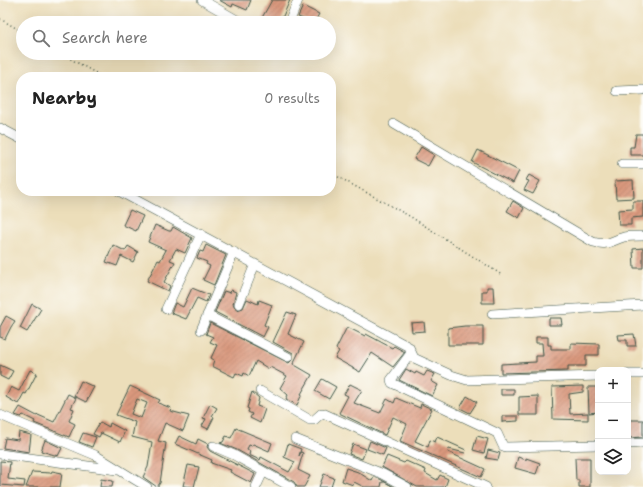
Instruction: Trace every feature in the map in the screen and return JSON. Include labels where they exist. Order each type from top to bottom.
[{"type":"street","points":[[202,0],[230,16]]},
{"type":"street","points":[[292,16],[298,0]]},
{"type":"street","points":[[617,91],[643,90]]},
{"type":"street","points":[[394,124],[593,242],[602,244],[612,243],[624,237],[643,236]]},
{"type":"street","points":[[0,128],[16,136]]},
{"type":"street","points":[[622,164],[643,164]]},
{"type":"street","points":[[128,196],[409,347],[414,358],[451,375],[467,380],[595,376]]},
{"type":"street","points":[[166,309],[200,234]]},
{"type":"street","points":[[201,330],[234,252]]},
{"type":"street","points":[[239,304],[255,264]]},
{"type":"street","points":[[492,314],[643,305]]},
{"type":"street","points":[[207,315],[288,357]]},
{"type":"street","points":[[411,353],[391,380],[392,383],[497,433],[503,446],[595,445]]},
{"type":"street","points":[[631,374],[643,374]]},
{"type":"street","points":[[260,391],[310,420],[314,420],[320,414],[325,414],[486,487]]},
{"type":"street","points":[[0,415],[95,455],[147,487]]},
{"type":"street","points":[[295,438],[383,474],[407,487]]},
{"type":"street","points":[[631,444],[643,443]]},
{"type":"street","points":[[213,446],[234,455],[291,487]]},
{"type":"street","points":[[0,454],[122,471]]},
{"type":"street","points":[[256,487],[263,472]]},
{"type":"path","points":[[0,19],[16,28]]},
{"type":"path","points":[[73,60],[94,72]]},
{"type":"path","points":[[336,176],[411,216],[502,275]]},
{"type":"building","points":[[219,0],[251,0],[247,10],[233,4],[232,7]]},
{"type":"building","points":[[272,0],[290,0],[283,16],[263,16]]},
{"type":"building","points":[[303,6],[319,14],[318,16],[298,16]]},
{"type":"building","points":[[636,134],[643,134],[643,155],[630,155],[630,147],[634,147]]},
{"type":"building","points":[[421,147],[434,155],[428,166],[414,159]]},
{"type":"building","points":[[478,150],[519,171],[513,183],[472,162]]},
{"type":"building","points":[[529,175],[540,181],[533,194],[524,190],[529,181],[526,180]]},
{"type":"building","points":[[633,180],[634,198],[616,199],[615,181]]},
{"type":"building","points":[[513,201],[524,208],[519,218],[507,211]]},
{"type":"building","points":[[633,201],[643,201],[643,217],[631,218],[631,225],[619,225],[618,210],[633,209]]},
{"type":"building","points":[[130,210],[143,216],[136,231],[123,225]]},
{"type":"building","points":[[155,225],[169,231],[171,231],[173,227],[192,238],[185,253],[176,249],[170,260],[175,262],[164,282],[170,286],[168,291],[147,281],[158,260],[160,261],[166,250],[148,242]]},
{"type":"building","points":[[113,245],[125,251],[128,246],[138,252],[133,262],[121,256],[117,266],[106,262]]},
{"type":"building","points":[[206,245],[226,255],[214,285],[203,280],[210,266],[206,264],[207,262],[197,258],[200,251],[203,252]]},
{"type":"building","points":[[643,248],[643,268],[634,268],[633,249]]},
{"type":"building","points":[[487,287],[493,287],[494,303],[482,303],[482,291],[487,291]]},
{"type":"building","points":[[192,288],[209,295],[206,302],[197,298],[186,319],[171,313],[175,303],[183,307]]},
{"type":"building","points":[[231,290],[236,292],[233,304],[237,310],[243,308],[247,299],[258,304],[259,300],[272,305],[264,325],[268,327],[263,337],[215,312],[224,291],[230,293]]},
{"type":"building","points":[[32,304],[41,309],[27,332],[20,328]]},
{"type":"building","points":[[287,312],[296,315],[288,334],[304,342],[293,364],[312,375],[301,394],[297,405],[286,399],[288,395],[280,388],[287,376],[270,367],[269,369],[256,361],[249,376],[244,373],[243,376],[236,373],[234,377],[212,366],[214,360],[211,358],[217,345],[210,342],[213,337],[206,334],[210,323],[289,363],[293,359],[293,353],[273,342]]},
{"type":"building","points":[[6,316],[15,321],[5,339],[0,337],[0,327]]},
{"type":"building","points":[[549,318],[561,318],[562,325],[549,325]]},
{"type":"building","points":[[424,322],[425,331],[412,332],[411,323]]},
{"type":"building","points":[[483,326],[483,345],[448,345],[448,328]]},
{"type":"building","points":[[347,327],[365,336],[366,334],[392,348],[394,346],[405,352],[393,367],[372,353],[360,372],[335,358],[339,351],[336,349]]},
{"type":"building","points":[[634,334],[636,346],[627,346],[627,340],[619,340],[618,335]]},
{"type":"building","points":[[536,337],[548,337],[548,345],[551,345],[551,349],[571,349],[571,343],[599,344],[599,355],[586,355],[586,366],[568,366],[568,371],[501,373],[501,364],[536,362],[536,356],[543,356],[542,343],[536,343]]},
{"type":"building","points":[[0,365],[13,371],[8,380],[0,376]]},
{"type":"building","points":[[406,369],[415,374],[416,372],[424,376],[427,371],[435,374],[431,381],[438,385],[432,396],[399,380]]},
{"type":"building","points":[[30,370],[37,373],[26,394],[24,393],[18,404],[6,397],[11,387],[19,391]]},
{"type":"building","points":[[322,379],[336,387],[329,399],[315,391]]},
{"type":"building","points":[[81,381],[94,387],[86,402],[74,396]]},
{"type":"building","points":[[350,384],[362,390],[354,403],[380,413],[387,399],[394,403],[396,398],[420,408],[421,404],[432,409],[415,441],[428,447],[430,440],[435,442],[437,437],[466,450],[465,453],[449,449],[448,452],[485,469],[481,477],[400,441],[407,424],[393,417],[385,435],[339,413],[348,396],[344,394]]},
{"type":"building","points":[[130,386],[160,400],[158,403],[171,408],[170,411],[189,416],[183,431],[165,423],[158,441],[166,443],[160,483],[157,487],[143,477],[148,467],[152,442],[132,437],[135,422],[116,415]],"holes":[[[137,399],[147,403],[141,418],[131,414]]]},
{"type":"building","points":[[583,386],[583,392],[569,394],[570,414],[588,413],[588,420],[553,419],[552,387]]},
{"type":"building","points":[[588,387],[595,387],[595,412],[589,413]]},
{"type":"building","points":[[501,389],[514,389],[514,395],[501,395]]},
{"type":"building","points":[[252,392],[259,398],[257,406],[265,409],[260,423],[250,418],[252,414],[248,412],[249,409],[247,408]]},
{"type":"building","points":[[68,394],[76,398],[71,408],[74,409],[69,421],[75,424],[69,437],[34,423],[35,421],[23,415],[21,417],[15,415],[20,407],[37,416],[38,415],[54,422]]},
{"type":"building","points":[[467,396],[477,402],[470,413],[460,408]]},
{"type":"building","points":[[538,396],[538,415],[519,415],[519,397]]},
{"type":"building","points":[[210,404],[217,408],[212,416],[214,417],[208,429],[202,426],[206,419],[203,418]]},
{"type":"building","points":[[502,416],[518,416],[518,421],[502,422]]},
{"type":"building","points":[[631,420],[643,420],[643,437],[631,438]]},
{"type":"building","points":[[100,422],[109,427],[110,423],[125,431],[120,442],[101,433],[99,437],[93,434]]},
{"type":"building","points":[[236,428],[272,443],[269,451],[253,444],[252,446],[249,445],[247,449],[250,451],[249,455],[260,460],[261,457],[289,472],[295,462],[284,457],[288,444],[301,449],[299,456],[301,452],[303,453],[298,470],[310,476],[304,487],[297,487],[294,482],[237,450],[220,443],[223,442],[226,436],[231,438]]},
{"type":"building","points":[[19,432],[31,435],[29,452],[3,448],[5,438],[18,440]]},
{"type":"building","points":[[83,433],[96,437],[92,447],[79,442]]},
{"type":"building","points":[[179,436],[196,444],[198,439],[208,444],[207,447],[210,451],[255,474],[251,483],[230,472],[231,470],[211,463],[212,460],[175,444]]},
{"type":"building","points":[[477,436],[488,439],[484,453],[473,450]]},
{"type":"building","points":[[45,440],[62,448],[58,456],[41,451]]},
{"type":"building","points":[[370,441],[386,448],[383,455],[367,449]]},
{"type":"building","points":[[353,444],[366,449],[362,459],[349,454]]},
{"type":"building","points":[[488,450],[500,453],[498,460],[486,458]]},
{"type":"building","points":[[387,456],[404,463],[406,461],[426,470],[425,473],[437,480],[440,475],[448,479],[445,487],[417,487],[382,467]]},
{"type":"building","points":[[518,457],[540,463],[536,474],[515,468]]},
{"type":"building","points":[[575,458],[590,458],[590,487],[579,487],[579,480],[576,480]]},
{"type":"building","points":[[0,461],[10,462],[8,479],[25,481],[24,487],[0,485]]},
{"type":"building","points":[[188,465],[199,467],[194,487],[183,486]]},
{"type":"building","points":[[346,468],[358,472],[372,481],[374,477],[380,479],[394,487],[385,482],[382,482],[381,487],[364,487],[354,482],[353,485],[342,481]]},
{"type":"building","points":[[52,471],[62,473],[60,487],[26,487],[32,472],[51,473]]},
{"type":"building","points":[[324,474],[334,478],[331,487],[319,487]]},
{"type":"building","points":[[101,479],[113,481],[112,487],[100,487]]}]
